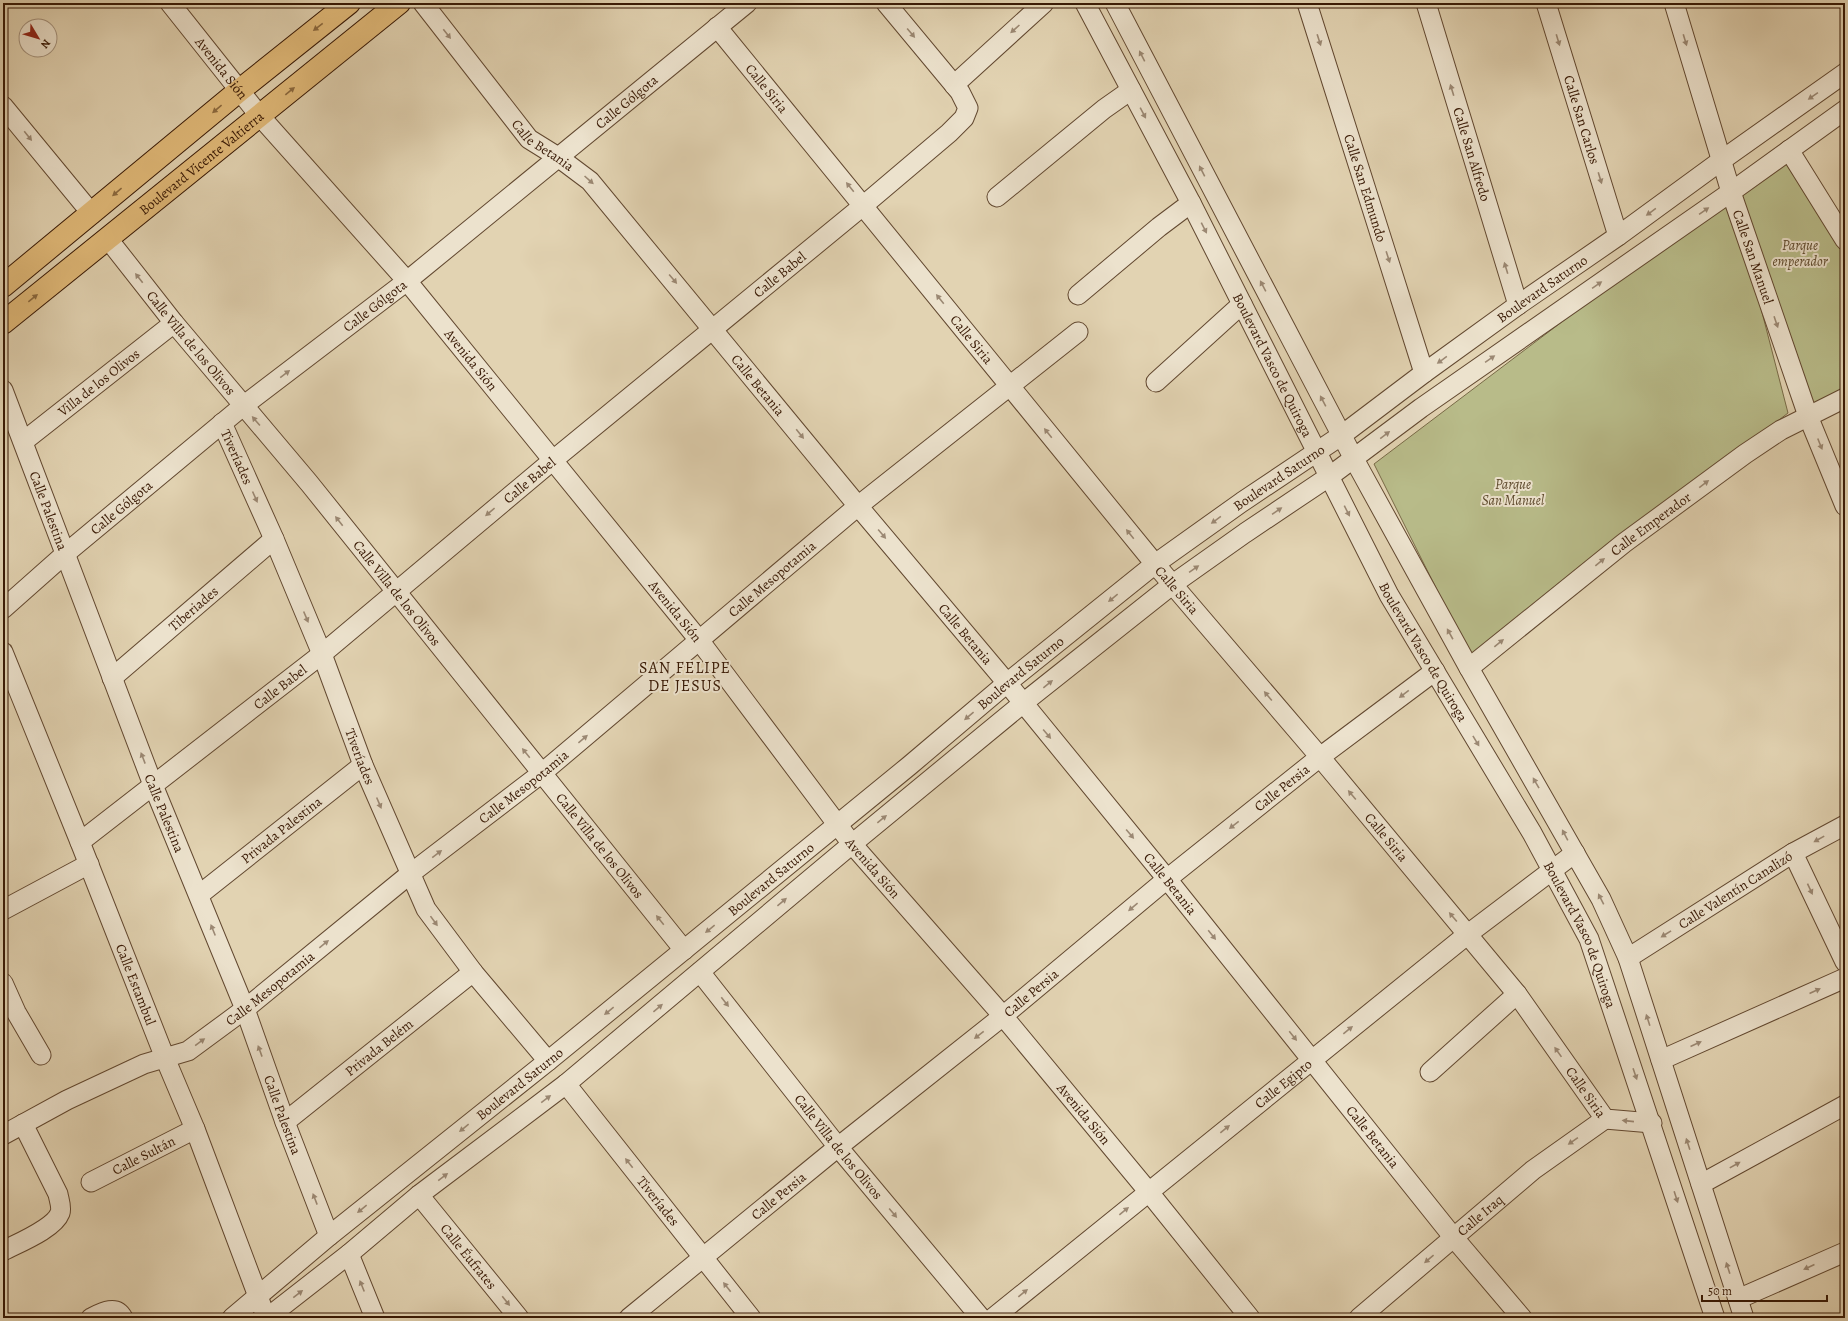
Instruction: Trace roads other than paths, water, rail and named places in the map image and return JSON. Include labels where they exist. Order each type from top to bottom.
[{"type":"main road","points":[[3,286],[92,214],[240,90],[349,3]]},
{"type":"main road","name":"Boulevard Vicente Valtierra","points":[[3,323],[399,3]]},
{"type":"street","name":"Avenida Sión","points":[[170,3],[259,115],[407,281],[699,640],[852,844],[1003,1016],[1250,1318]]},
{"type":"street","name":"Calle Betania","points":[[423,3],[529,139],[558,157],[590,181],[714,329],[858,506],[1007,683],[1022,704],[1167,879],[1454,1238],[1522,1318]]},
{"type":"street","name":"Calle Gólgota","points":[[3,609],[65,554],[222,423],[407,281],[747,3]]},
{"type":"street","points":[[886,3],[954,85],[1044,3]]},
{"type":"street","name":"Boulevard Vasco de Quiroga","points":[[1085,3],[1191,203],[1318,450],[1389,595],[1552,870],[1589,939],[1652,1123],[1715,1318]]},
{"type":"street","name":"Calle San Edmundo","points":[[1307,3],[1424,372]]},
{"type":"street","name":"Calle San Alfredo","points":[[1426,3],[1518,305]]},
{"type":"street","name":"Calle San Carlos","points":[[1546,3],[1618,236]]},
{"type":"street","name":"Calle San Manuel","points":[[1674,3],[1731,192],[1808,416],[1845,506]]},
{"type":"street","points":[[1099,29],[1122,6]]},
{"type":"street","name":"Boulevard Vasco de Quiroga","points":[[1122,6],[1354,459],[1469,668],[1601,899],[1628,958],[1744,1318]]},
{"type":"street","name":"Calle Siria","points":[[717,27],[864,205],[1155,564],[1320,757],[1517,994],[1605,1119],[1652,1123]]},
{"type":"street","name":"Boulevard Saturno","points":[[232,1318],[329,1236],[548,1061],[838,825],[1007,683],[1155,564],[1318,450],[1342,435],[1424,372],[1618,236],[1845,73]]},
{"type":"street","name":"Calle Babel","points":[[80,842],[322,654],[395,591],[864,205],[949,133],[964,118],[968,108],[960,92],[954,85]]},
{"type":"street","points":[[997,197],[1131,90]]},
{"type":"street","points":[[3,106],[92,214]]},
{"type":"street","name":"Boulevard Saturno","points":[[267,1318],[349,1254],[419,1195],[566,1084],[852,844],[1022,704],[1173,584],[1245,532],[1330,476],[1427,404],[1731,192],[1845,110]]},
{"type":"street","points":[[1789,150],[1845,240]]},
{"type":"street","points":[[1078,295],[1159,226],[1191,203]]},
{"type":"street","name":"Calle Villa de los Olivos","points":[[108,238],[174,323],[309,483],[684,950]]},
{"type":"street","points":[[1156,382],[1242,304]]},
{"type":"street","name":"Villa de los Olivos","points":[[24,442],[174,323]]},
{"type":"street","name":"Calle Mesopotamia","points":[[3,1135],[67,1100],[144,1064],[188,1051],[245,1009],[410,874],[542,773],[858,506],[1078,332]]},
{"type":"street","name":"Calle Palestina","points":[[3,390],[153,785],[245,1009],[285,1122],[329,1236]]},
{"type":"street","name":"Calle Emperador","points":[[1469,668],[1643,529],[1745,454],[1780,430],[1845,398]]},
{"type":"street","name":"Tiveríades","points":[[222,423],[274,539],[322,654],[363,765],[426,909],[473,972],[548,1061]]},
{"type":"street","name":"Tiberiades","points":[[112,678],[274,539]]},
{"type":"street","name":"Calle Estambul","points":[[3,652],[8,682],[89,864],[165,1058],[195,1129],[267,1318]]},
{"type":"street","name":"Calle Persia","points":[[629,1318],[838,1147],[1003,1016],[1167,879],[1320,757],[1435,671]]},
{"type":"street","name":"Privada Palestina","points":[[198,895],[363,765]]},
{"type":"street","name":"Calle Valentín Canalizó","points":[[1628,958],[1794,853],[1845,824]]},
{"type":"street","name":"Calle Egipto","points":[[993,1318],[1468,934],[1575,852]]},
{"type":"street","points":[[1794,853],[1845,962]]},
{"type":"street","points":[[3,910],[89,864]]},
{"type":"street","name":"Privada Belém","points":[[285,1122],[473,972]]},
{"type":"street","name":"Calle Villa de los Olivos","points":[[700,972],[838,1147],[980,1318]]},
{"type":"street","points":[[1661,1060],[1845,978]]},
{"type":"street","points":[[3,983],[10,1015],[41,1055]]},
{"type":"street","points":[[1430,1072],[1517,994]]},
{"type":"street","name":"Tiveríades","points":[[566,1084],[751,1318]]},
{"type":"street","points":[[1701,1184],[1845,1105]]},
{"type":"street","name":"Calle Iraq","points":[[1359,1318],[1533,1170],[1605,1119]]},
{"type":"street","points":[[3,1251],[53,1223],[60,1213],[58,1194],[23,1124]]},
{"type":"street","name":"Calle Sultán","points":[[91,1182],[195,1129]]},
{"type":"street","name":"Calle Éufrates","points":[[419,1195],[519,1318]]},
{"type":"street","points":[[1738,1299],[1845,1252]]},
{"type":"street","points":[[349,1254],[375,1318]]},
{"type":"street","points":[[91,1318],[117,1314]]},
{"type":"district","name":"SAN FELIPE DE JESUS","points":[[685,676]]},
{"type":"park label","name":"Parque emperador","points":[[1800,254]]},
{"type":"park label","name":"Parque San Manuel","points":[[1513,492]]}]
